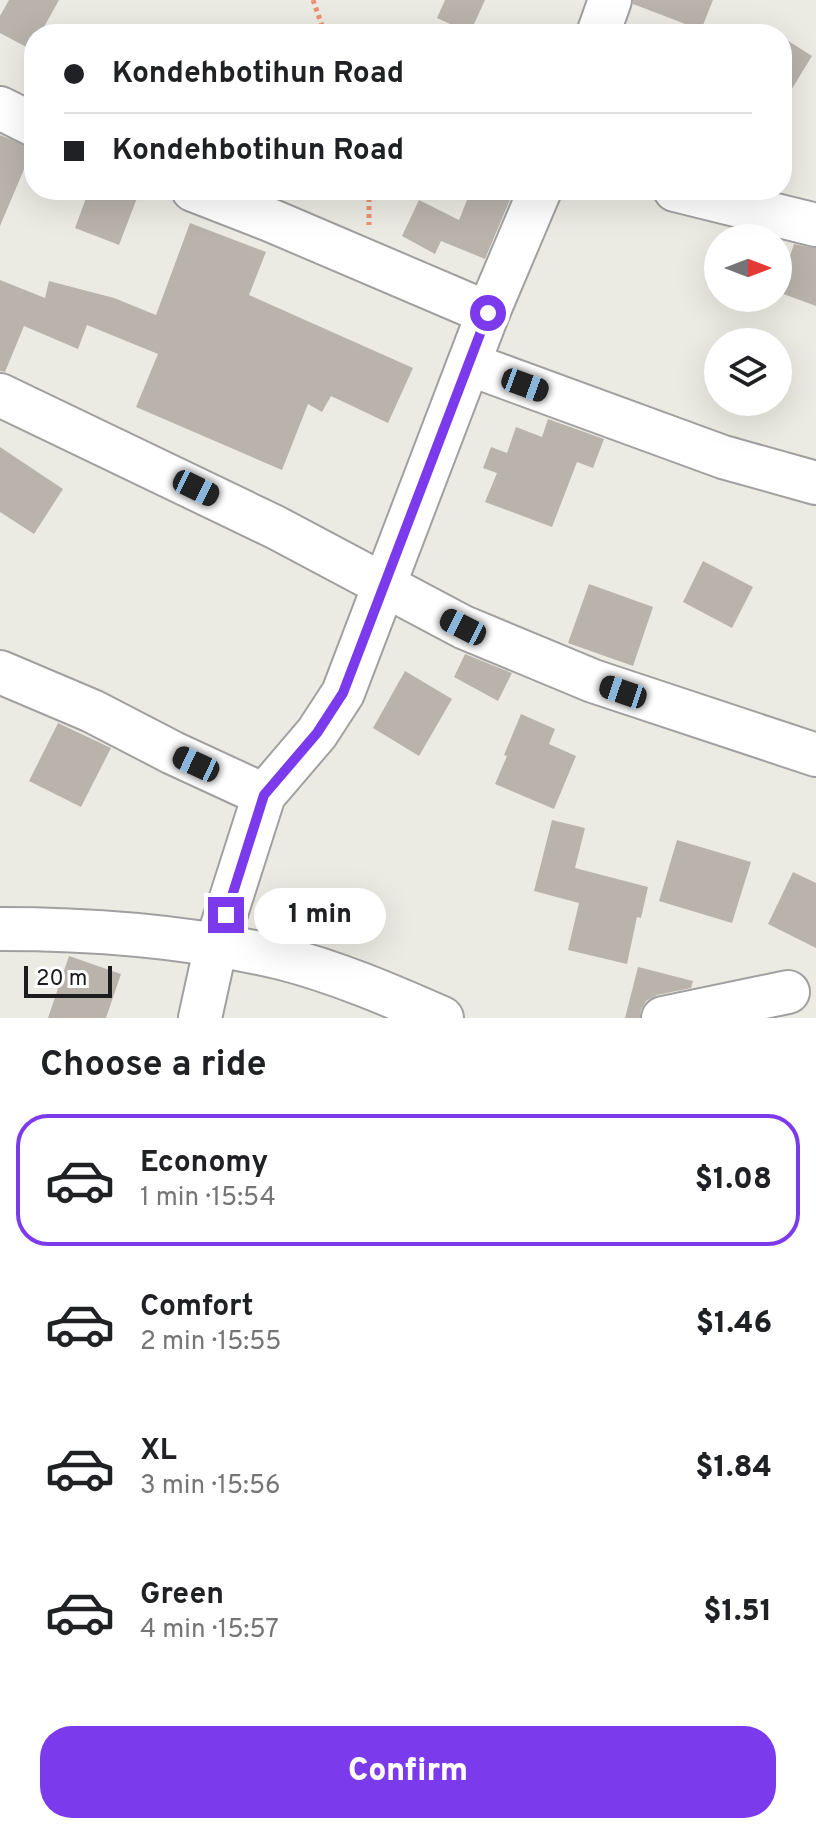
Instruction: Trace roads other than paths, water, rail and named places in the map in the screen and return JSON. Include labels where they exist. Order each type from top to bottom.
[{"type":"street","points":[[602,24],[610,0]]},
{"type":"street","points":[[0,108],[24,120]]},
{"type":"street","points":[[219,200],[488,313]]},
{"type":"street","points":[[200,1018],[216,945],[264,795],[317,733],[343,693],[488,313],[536,200]]},
{"type":"street","points":[[715,200],[816,225]]},
{"type":"street","points":[[469,364],[723,457],[816,483]]},
{"type":"street","points":[[0,395],[262,520],[463,627],[593,681],[816,755]]},
{"type":"street","points":[[0,672],[92,711],[264,795]]},
{"type":"street","points":[[0,929],[71,930],[216,945],[283,959],[373,988],[442,1018]]},
{"type":"street","points":[[663,1018],[788,992]]}]
